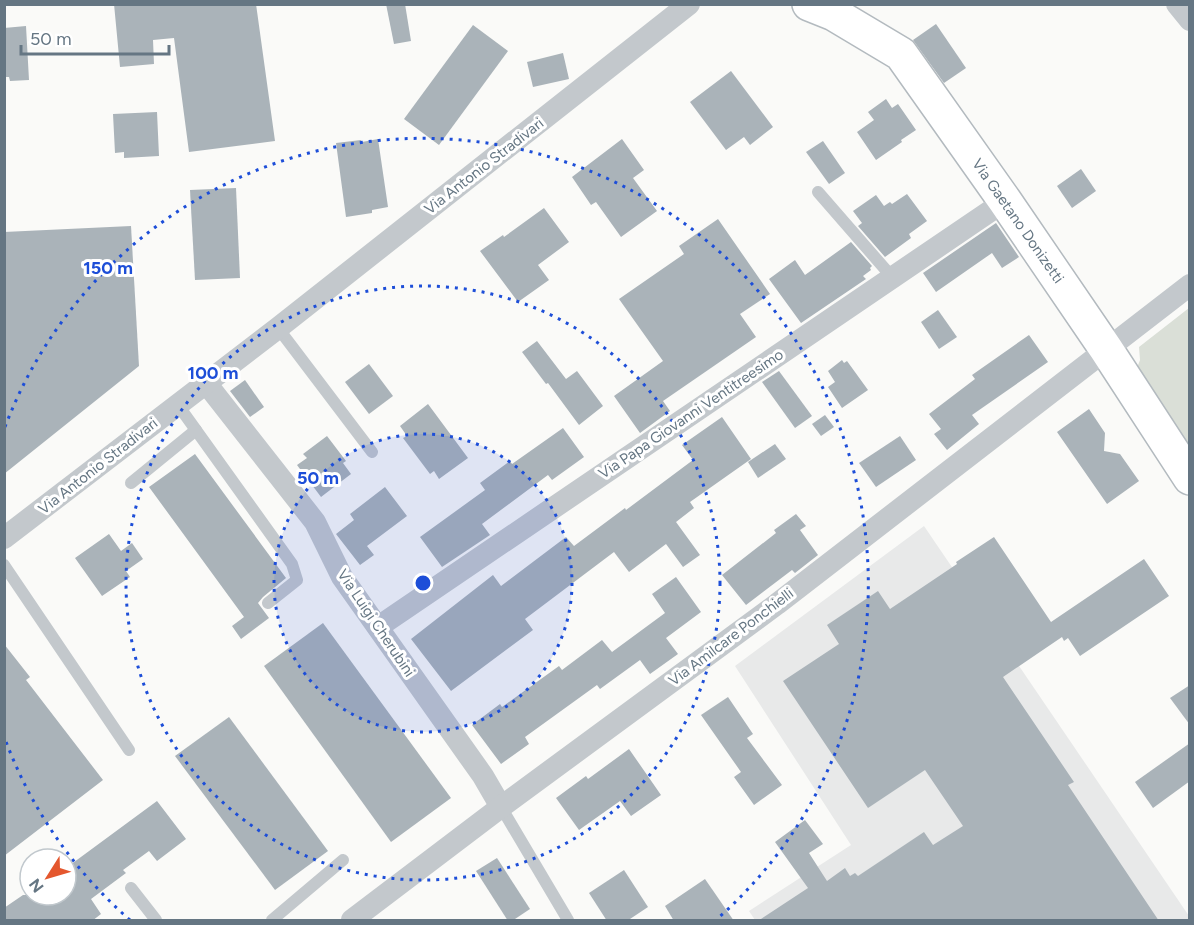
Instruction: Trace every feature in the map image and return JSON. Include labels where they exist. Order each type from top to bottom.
[{"type":"street","name":"Via Antonio Stradivari","points":[[4,538],[278,328],[689,4]]},
{"type":"street","name":"Via Gaetano Donizetti","points":[[809,4],[834,14],[901,54],[1106,349],[1190,478]]},
{"type":"street","points":[[1178,4],[1190,20]]},
{"type":"street","name":"Via Papa Giovanni Ventitreesimo","points":[[378,627],[1005,201]]},
{"type":"street","name":"Via Amilcare Ponchielli","points":[[353,920],[501,807],[777,604],[1190,285]]},
{"type":"street","name":"Via Luigi Cherubini","points":[[206,383],[315,522],[342,577],[483,776],[501,807]]},
{"type":"lane","points":[[818,192],[892,277]]},
{"type":"lane","points":[[278,328],[372,452]]},
{"type":"lane","points":[[178,405],[292,564],[297,580],[268,603]]},
{"type":"lane","points":[[131,483],[196,430]]},
{"type":"lane","points":[[4,565],[129,750]]},
{"type":"lane","points":[[501,807],[568,921]]},
{"type":"lane","points":[[272,921],[343,860]]},
{"type":"lane","points":[[131,888],[156,921]]},
{"type":"shaded area","points":[[1189,308],[1189,456],[1135,373],[1140,360],[1139,347]]},
{"type":"shaded area","points":[[924,526],[1189,916],[1189,920],[755,920],[749,911],[851,845],[735,666]]},
{"type":"building","points":[[114,4],[256,4],[275,141],[189,152],[174,38],[153,40],[154,64],[120,67]]},
{"type":"building","points":[[386,4],[405,4],[411,41],[394,44]]},
{"type":"building","points":[[936,24],[966,68],[944,83],[913,40]]},
{"type":"building","points":[[473,25],[508,51],[439,145],[404,119]]},
{"type":"building","points":[[26,26],[29,80],[10,81],[9,77],[4,77],[4,28]]},
{"type":"building","points":[[563,53],[569,79],[533,87],[527,62]]},
{"type":"building","points":[[731,71],[773,127],[750,145],[744,137],[726,150],[690,102]]},
{"type":"building","points":[[886,99],[892,108],[898,104],[916,130],[876,160],[857,132],[874,120],[868,112]]},
{"type":"building","points":[[157,112],[159,156],[124,158],[124,152],[115,153],[113,114]]},
{"type":"building","points":[[378,139],[388,207],[372,210],[372,213],[346,217],[336,143]]},
{"type":"building","points":[[622,139],[644,170],[633,178],[657,211],[621,237],[596,202],[591,205],[572,177]]},
{"type":"building","points":[[823,141],[845,173],[829,184],[806,152]]},
{"type":"building","points":[[1081,169],[1096,191],[1072,208],[1057,186]]},
{"type":"building","points":[[236,188],[240,278],[195,280],[190,190]]},
{"type":"building","points":[[907,194],[927,221],[909,234],[911,238],[885,257],[858,226],[862,223],[853,211],[876,195],[884,206],[890,202],[892,204]]},
{"type":"building","points":[[544,208],[569,242],[538,265],[549,280],[518,302],[480,251]]},
{"type":"building","points":[[718,219],[770,294],[740,314],[756,337],[663,401],[670,411],[640,433],[614,396],[663,361],[619,299],[684,254],[679,246]]},
{"type":"building","points":[[996,223],[1019,257],[1002,268],[992,253],[936,292],[923,273]]},
{"type":"building","points":[[131,226],[139,366],[4,474],[4,232]]},
{"type":"building","points":[[851,242],[872,266],[871,270],[863,276],[866,279],[801,323],[769,279],[795,260],[805,275]]},
{"type":"building","points":[[938,310],[957,337],[939,349],[921,322]]},
{"type":"building","points":[[1029,335],[1048,362],[972,415],[979,424],[947,450],[934,434],[941,429],[929,414],[975,379],[972,375]]},
{"type":"building","points":[[537,341],[566,379],[577,371],[603,406],[579,425],[522,352]]},
{"type":"building","points":[[842,360],[844,363],[847,361],[868,390],[842,408],[828,387],[835,382],[828,371]]},
{"type":"building","points":[[369,364],[393,396],[369,414],[345,382]]},
{"type":"building","points":[[779,371],[812,416],[795,428],[762,382]]},
{"type":"building","points":[[245,380],[264,407],[250,417],[230,391]]},
{"type":"building","points":[[428,404],[468,458],[439,479],[434,471],[430,474],[403,438],[407,436],[400,426]]},
{"type":"building","points":[[1089,409],[1105,433],[1104,451],[1120,454],[1139,481],[1107,504],[1057,432]]},
{"type":"building","points":[[825,415],[834,427],[821,436],[812,424]]},
{"type":"building","points":[[722,417],[751,459],[690,502],[694,508],[676,522],[700,555],[683,567],[666,544],[629,572],[614,552],[525,619],[533,630],[451,691],[411,639],[493,575],[501,586],[566,537],[574,546],[625,508],[626,510],[693,460],[682,445]]},
{"type":"building","points":[[563,428],[584,457],[552,480],[548,475],[482,524],[490,535],[442,567],[420,537],[485,490],[480,483],[510,461],[512,464]]},
{"type":"building","points":[[327,436],[346,461],[343,463],[351,474],[321,497],[297,465],[307,458],[303,454]]},
{"type":"building","points":[[900,436],[916,460],[876,487],[859,463]]},
{"type":"building","points":[[775,444],[786,459],[758,478],[748,462]]},
{"type":"building","points":[[195,454],[286,578],[258,603],[269,618],[241,639],[232,626],[244,617],[149,487]]},
{"type":"building","points":[[385,487],[407,516],[367,546],[374,555],[360,565],[336,534],[354,520],[350,514]]},
{"type":"building","points":[[796,514],[806,526],[800,530],[818,555],[795,573],[792,570],[746,605],[722,575],[776,533],[774,530]]},
{"type":"building","points":[[109,534],[121,551],[132,543],[143,559],[126,571],[130,577],[102,596],[75,558]]},
{"type":"building","points":[[994,537],[1051,622],[1144,559],[1169,596],[1080,656],[1068,638],[1064,641],[1062,637],[1003,677],[1074,782],[1068,785],[1159,921],[758,921],[808,888],[775,842],[805,820],[823,844],[809,853],[827,881],[845,868],[850,876],[855,873],[858,876],[924,832],[933,845],[963,826],[925,770],[868,808],[783,681],[839,644],[827,625],[878,591],[890,609]]},
{"type":"building","points":[[676,577],[701,612],[666,638],[678,654],[650,674],[640,660],[600,689],[597,685],[525,737],[529,744],[501,764],[472,725],[500,704],[502,707],[559,666],[562,670],[602,640],[612,652],[665,613],[652,594]]},
{"type":"building","points":[[323,623],[451,798],[391,842],[264,666]]},
{"type":"building","points":[[4,644],[30,677],[26,680],[103,780],[4,856]]},
{"type":"building","points":[[1190,685],[1190,725],[1170,698]]},
{"type":"building","points":[[728,697],[753,734],[747,738],[782,785],[754,805],[734,777],[741,772],[701,715]]},
{"type":"building","points":[[229,717],[328,851],[275,890],[175,756]]},
{"type":"building","points":[[1190,743],[1190,781],[1153,808],[1135,782]]},
{"type":"building","points":[[629,749],[661,795],[631,816],[620,801],[579,830],[556,798],[586,776],[588,779]]},
{"type":"building","points":[[157,801],[186,839],[157,861],[149,851],[123,870],[126,873],[91,899],[101,914],[92,921],[4,921],[4,908],[18,898],[18,907],[78,907],[78,859]]},
{"type":"building","points":[[497,858],[530,909],[512,921],[508,921],[476,871]]},
{"type":"building","points":[[624,870],[648,907],[627,921],[607,921],[589,893]]},
{"type":"building","points":[[705,879],[734,921],[674,921],[665,906]]}]
